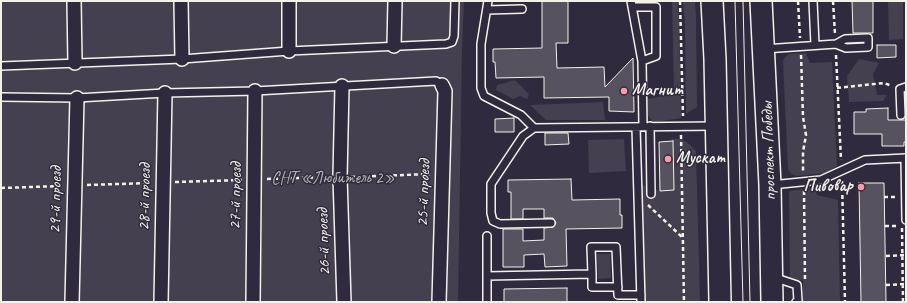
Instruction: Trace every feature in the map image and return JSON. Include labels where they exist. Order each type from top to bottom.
[{"type":"main road","points":[[712,1],[715,59],[720,302]]},
{"type":"main road","name":"проспект Победы","points":[[761,1],[770,185],[772,302]]},
{"type":"street","points":[[74,1],[74,63]]},
{"type":"street","points":[[181,1],[182,59]]},
{"type":"street","points":[[289,1],[289,51]]},
{"type":"street","points":[[394,46],[395,1]]},
{"type":"street","name":"25-й проезд","points":[[439,302],[445,91],[442,85]]},
{"type":"street","name":"26-й проезд","points":[[342,86],[340,177],[344,302]]},
{"type":"street","name":"27-й проезд","points":[[253,302],[255,91]]},
{"type":"street","name":"28-й проезд","points":[[161,302],[165,93]]},
{"type":"street","name":"29-й проезд","points":[[72,302],[77,98]]},
{"type":"lane","points":[[1,66],[182,59],[289,51],[446,44],[452,42],[454,36],[455,1]]},
{"type":"lane","points":[[488,1],[481,44],[481,88],[484,96],[521,115],[534,128]]},
{"type":"lane","points":[[813,1],[815,44]]},
{"type":"lane","points":[[618,287],[592,287],[591,247],[616,247],[618,287],[618,295],[641,298],[638,195],[643,127],[642,61],[632,4],[656,7],[656,56],[642,61]]},
{"type":"lane","points":[[487,10],[522,9]]},
{"type":"lane","points":[[764,49],[815,44],[836,44]]},
{"type":"lane","points":[[1,97],[77,98],[165,93],[255,91],[436,81],[442,85]]},
{"type":"lane","points":[[901,115],[903,88]]},
{"type":"lane","points":[[551,223],[500,224],[493,220],[491,213],[491,184],[523,136],[534,128],[716,126]]},
{"type":"lane","points":[[643,127],[652,194]]},
{"type":"lane","points":[[770,185],[821,180],[865,160],[906,158],[904,223]]},
{"type":"lane","points":[[487,236],[487,302]]},
{"type":"lane","points":[[487,276],[592,274]]},
{"type":"lane","points":[[772,277],[797,285],[798,301],[796,302]]},
{"type":"path","points":[[680,1],[684,114],[680,126],[684,302]]},
{"type":"path","points":[[798,1],[803,118],[806,135],[803,152],[806,287]]},
{"type":"path","points":[[833,1],[842,170],[845,302]]},
{"type":"path","points":[[837,88],[884,83],[903,88]]},
{"type":"path","points":[[1,188],[443,174]]},
{"type":"path","points":[[638,195],[683,238]]},
{"type":"path","points":[[885,226],[904,223]]},
{"type":"path","points":[[904,223],[906,227]]},
{"type":"path","points":[[903,302],[904,284],[902,255],[904,223]]},
{"type":"path","points":[[886,256],[906,255]]},
{"type":"path","points":[[886,285],[904,284]]},
{"type":"green space","name":"СНТ «Любитель 2»","points":[[1,1],[464,1],[458,302],[1,302]]},
{"type":"green space","points":[[672,1],[677,1],[679,16],[681,118],[656,122],[652,121],[648,115],[645,104],[648,99],[674,94]]},
{"type":"green space","points":[[683,1],[695,1],[696,18],[697,107],[686,114],[685,24]]},
{"type":"green space","points":[[888,1],[903,1],[903,39],[889,40]]},
{"type":"green space","points":[[806,53],[810,63],[832,62],[837,166],[824,173],[797,176],[791,174],[788,169],[783,61],[789,54]]},
{"type":"green space","points":[[859,59],[879,63],[873,74],[877,95],[887,95],[883,101],[849,102],[847,76]]},
{"type":"green space","points":[[515,80],[529,94],[527,99],[520,96],[513,99],[496,90],[497,85]]},
{"type":"green space","points":[[603,102],[605,120],[546,120],[530,105]]},
{"type":"green space","points":[[624,139],[626,171],[589,173],[588,140]]},
{"type":"green space","points":[[671,139],[681,139],[688,143],[696,151],[700,302],[643,302],[641,185],[660,191],[674,190],[673,141]]},
{"type":"green space","points":[[814,188],[817,195],[838,200],[840,302],[803,302],[803,280],[790,280],[789,191]]},
{"type":"green space","points":[[597,254],[610,254],[611,278],[598,279]]},
{"type":"building","points":[[542,1],[568,1],[568,43],[556,43],[557,68],[604,67],[605,87],[633,58],[634,112],[609,111],[609,97],[544,98],[544,77],[496,78],[495,62],[493,62],[493,49],[542,48]]},
{"type":"building","points":[[852,1],[873,1],[873,33],[853,33]]},
{"type":"building","points":[[877,45],[896,45],[896,57],[877,58]]},
{"type":"building","points":[[888,108],[888,120],[906,120],[906,142],[904,142],[904,146],[882,146],[882,134],[854,134],[854,112],[866,112],[866,109]]},
{"type":"building","points":[[514,118],[514,132],[495,132],[495,119]]},
{"type":"building","points":[[545,133],[568,133],[569,144],[545,145]]},
{"type":"building","points":[[673,141],[674,190],[660,191],[659,142]]},
{"type":"building","points":[[571,179],[572,200],[620,199],[622,228],[566,229],[567,266],[545,267],[544,254],[524,255],[524,267],[503,267],[503,229],[523,229],[523,241],[544,240],[544,228],[553,227],[556,223],[553,218],[544,218],[544,209],[523,209],[523,219],[511,219],[511,192],[508,192],[508,180]]},
{"type":"building","points":[[859,183],[884,183],[886,302],[861,302]]},
{"type":"building","points":[[567,288],[567,302],[504,302],[504,289]]},
{"type":"tram line","points":[[735,1],[743,302]]},
{"type":"tram line","points":[[743,1],[750,302]]},
{"type":"place","name":"Магнит","points":[[624,91]]},
{"type":"place","name":"Мускат","points":[[668,159]]},
{"type":"place","name":"Пивовар","points":[[861,187]]}]
